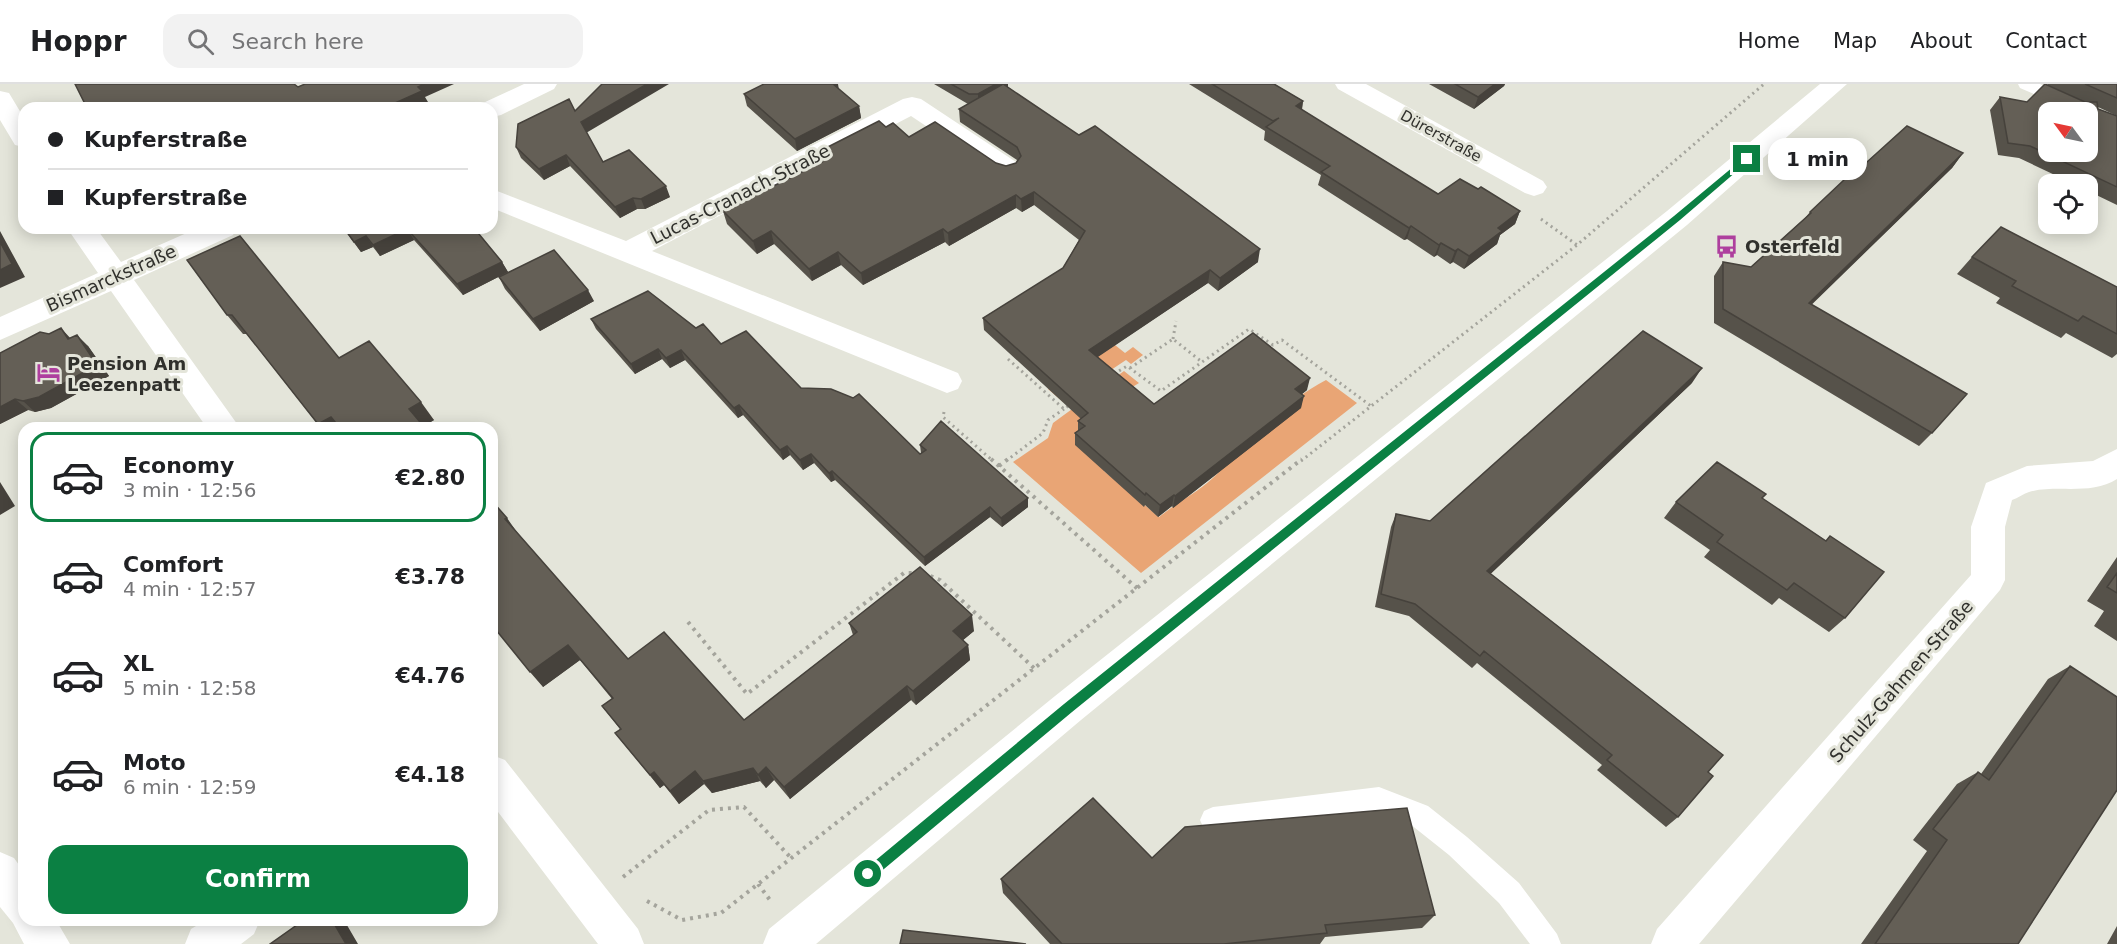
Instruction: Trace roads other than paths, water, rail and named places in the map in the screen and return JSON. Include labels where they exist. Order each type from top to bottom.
[{"type":"street","points":[[498,106],[545,84]]},
{"type":"street","name":"Dürerstraße","points":[[1347,84],[1534,187]]},
{"type":"street","points":[[784,944],[1068,708],[1677,218],[1835,84]]},
{"type":"street","points":[[0,99],[18,129]]},
{"type":"street","name":"Lucas-Cranach-Straße","points":[[626,253],[912,105],[1007,168]]},
{"type":"street","name":"Lucas-Cranach-Straße","points":[[498,200],[948,381]]},
{"type":"street","points":[[85,234],[113,276],[221,422]]},
{"type":"street","name":"Bismarckstraße","points":[[0,328],[209,234]]},
{"type":"street","name":"Schulz-Gahmen-Straße","points":[[1672,944],[1988,580],[1988,527],[1998,492],[2027,479],[2099,474],[2117,462]]},
{"type":"street","points":[[498,781],[623,944]]},
{"type":"street","points":[[0,872],[18,898]]},
{"type":"street","points":[[36,926],[49,944]]},
{"type":"street","points":[[206,944],[232,926]]},
{"type":"lane","points":[[2026,84],[2117,125]]},
{"type":"lane","points":[[1213,820],[1379,800],[1419,815],[1458,846],[1509,893],[1547,944]]},
{"type":"place","name":"Osterfeld","points":[[1727,246]]},
{"type":"place","name":"Pension Am Leezenpatt","points":[[49,373]]}]
